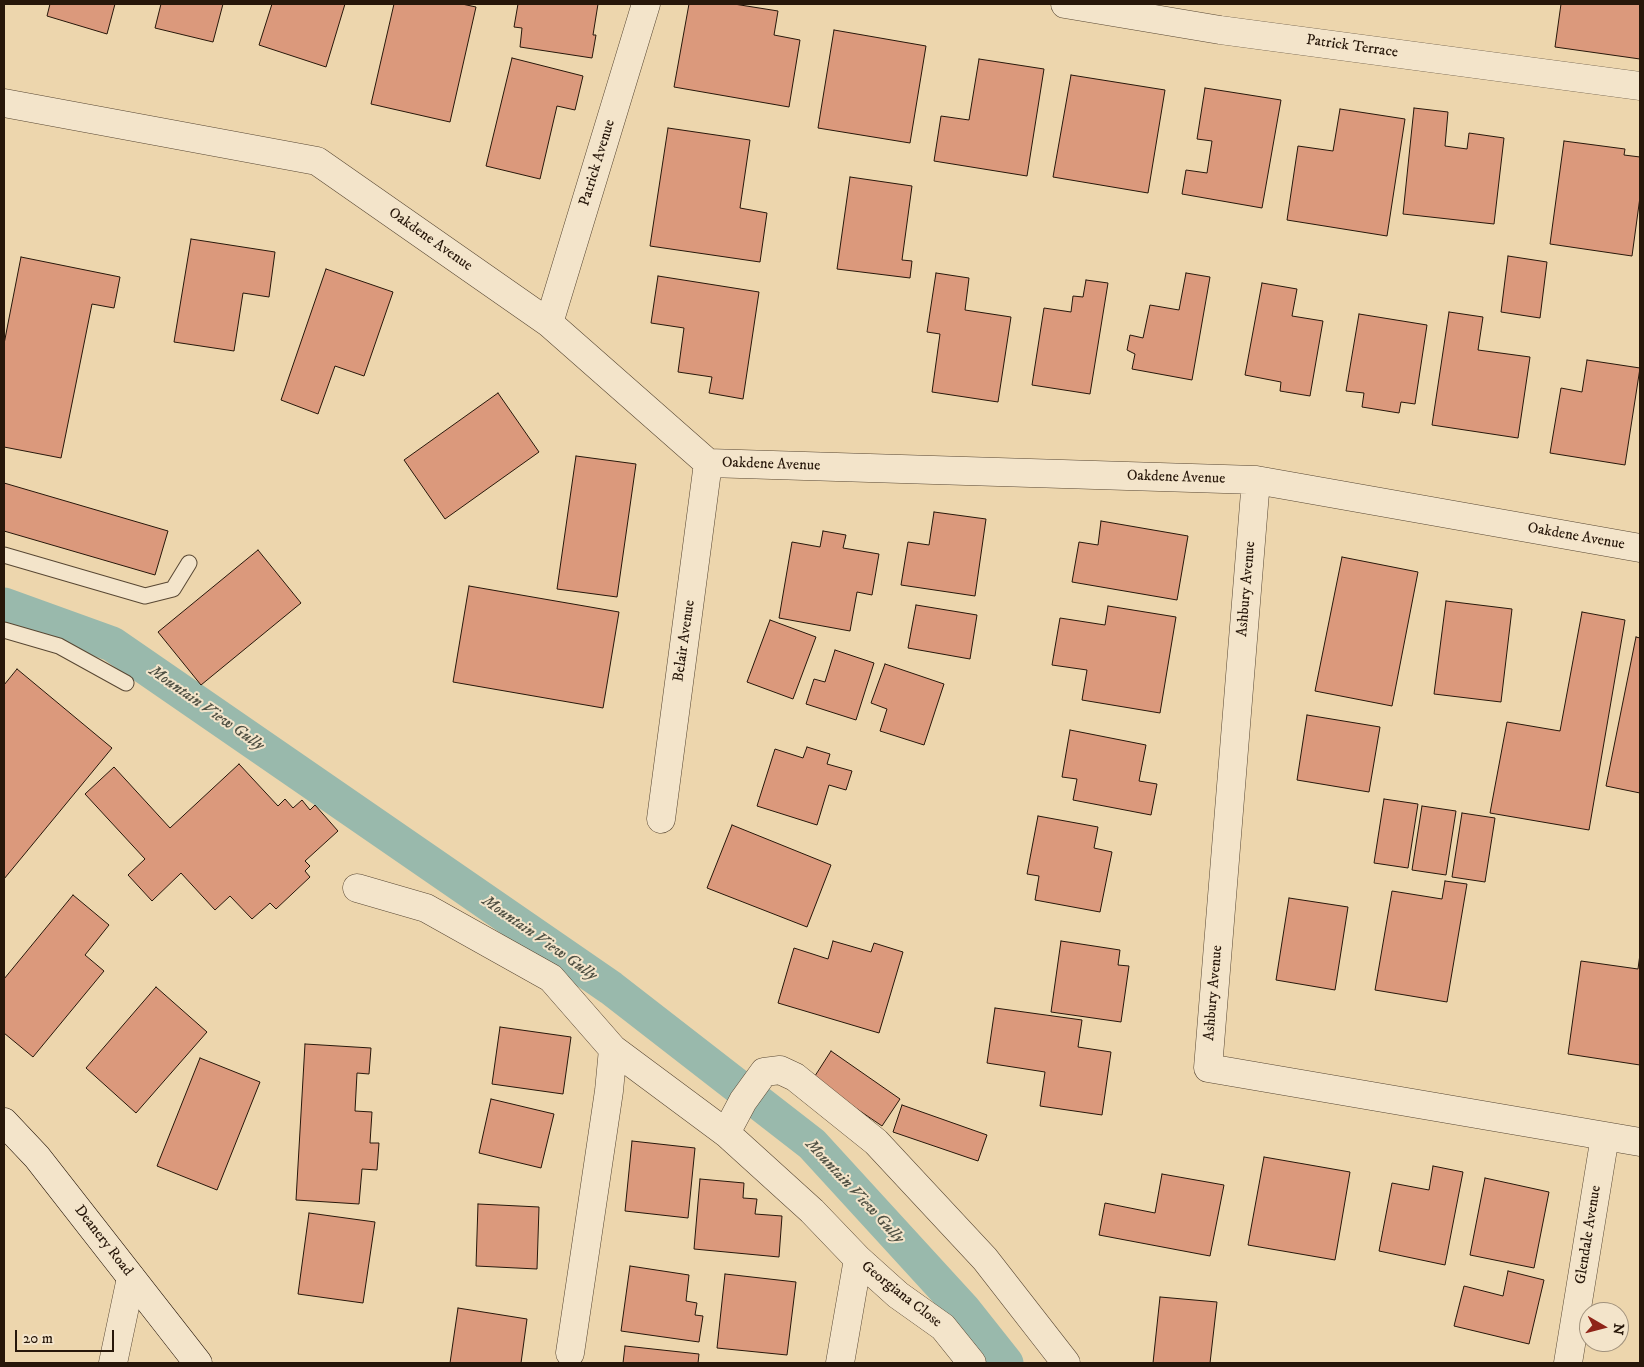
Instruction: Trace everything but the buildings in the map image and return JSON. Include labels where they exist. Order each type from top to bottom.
[{"type":"street","name":"Patrick Avenue","points":[[549,323],[646,4]]},
{"type":"street","name":"Patrick Terrace","points":[[1065,4],[1220,30],[1640,86]]},
{"type":"street","name":"Oakdene Avenue","points":[[4,104],[317,161],[549,323],[708,463],[1256,480],[1640,548]]},
{"type":"street","name":"Belair Avenue","points":[[661,819],[708,463]]},
{"type":"street","name":"Ashbury Avenue","points":[[1256,480],[1208,1068],[1640,1142]]},
{"type":"street","points":[[358,888],[426,908],[551,978],[613,1049],[726,1133],[812,1211],[858,1260]]},
{"type":"street","points":[[570,1353],[609,1091],[613,1049]]},
{"type":"street","points":[[726,1133],[743,1101],[764,1072],[780,1070],[795,1077],[876,1142],[985,1259],[1066,1363]]},
{"type":"street","name":"Deanery Road","points":[[4,1122],[37,1157],[198,1363]]},
{"type":"street","name":"Glendale Avenue","points":[[1568,1363],[1605,1136]]},
{"type":"street","name":"Georgiana Close","points":[[840,1363],[858,1260]]},
{"type":"street","name":"Georgiana Close","points":[[858,1260],[898,1295],[943,1328],[972,1363]]},
{"type":"street","points":[[113,1363],[131,1278]]},
{"type":"lane","points":[[4,555],[145,596],[173,589],[189,563]]},
{"type":"lane","points":[[4,630],[59,646],[126,683]]},
{"type":"waterway","name":"Mountain View Gully","points":[[4,605],[112,644],[611,988],[812,1144],[964,1310],[1006,1363]]}]
